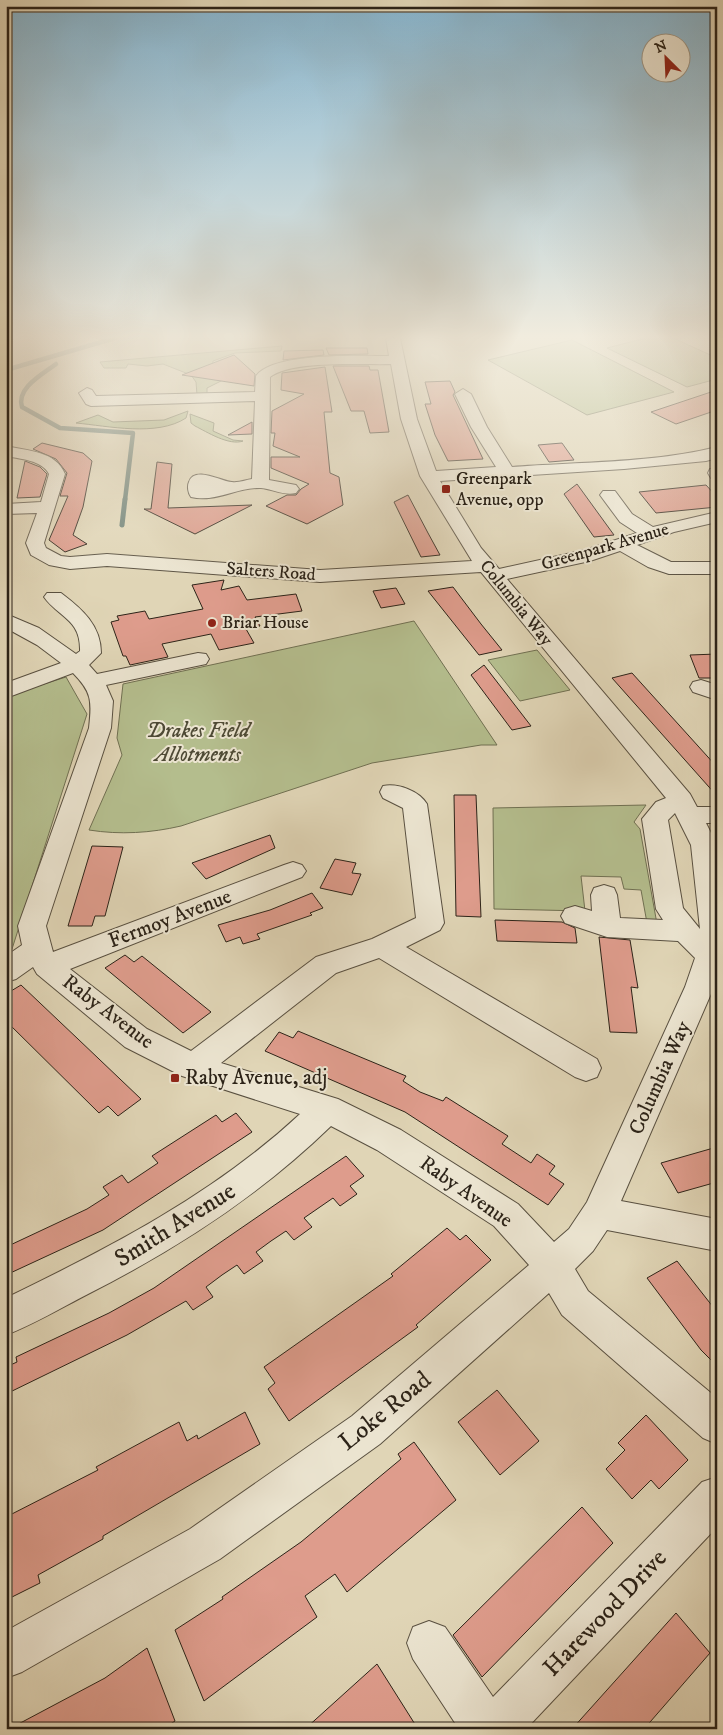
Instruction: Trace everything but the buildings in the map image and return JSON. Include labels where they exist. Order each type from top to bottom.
[{"type":"street","points":[[260,483],[268,458],[265,419]]},
{"type":"street","name":"Columbia Way","points":[[409,419],[429,476],[473,550],[685,808],[704,845],[708,866],[715,924],[710,956],[700,988],[599,1213],[581,1240],[554,1266]]},
{"type":"street","points":[[475,419],[507,472]]},
{"type":"street","points":[[6,451],[51,464],[56,469],[57,474],[48,507],[6,509]]},
{"type":"street","points":[[587,452],[598,466]]},
{"type":"street","points":[[429,476],[598,466],[706,456],[717,452]]},
{"type":"street","points":[[230,488],[260,483],[290,490]]},
{"type":"street","points":[[635,503],[613,500],[632,522],[650,533]]},
{"type":"street","name":"Salters Road","points":[[48,507],[35,543],[38,551],[56,561],[107,560],[320,576],[489,571]]},
{"type":"street","name":"Greenpark Avenue","points":[[489,571],[564,562],[650,533],[717,517]]},
{"type":"street","points":[[621,544],[654,564],[669,568],[717,568]]},
{"type":"street","points":[[54,597],[76,615],[90,634],[90,653],[84,673]]},
{"type":"street","points":[[6,620],[20,625],[84,673],[100,694],[102,711],[100,728],[61,847],[36,910],[32,926],[42,958]]},
{"type":"street","points":[[6,691],[84,673],[198,659]]},
{"type":"street","points":[[194,1067],[326,965],[382,946],[430,923],[415,804],[392,792]]},
{"type":"street","points":[[710,956],[686,931],[670,909],[654,819],[665,808],[685,808],[717,815]]},
{"type":"street","name":"Fermoy Avenue","points":[[6,971],[292,871]]},
{"type":"street","points":[[604,895],[607,927]]},
{"type":"street","points":[[575,916],[607,927],[686,931]]},
{"type":"street","points":[[382,946],[586,1068]]},
{"type":"street","name":"Raby Avenue","points":[[42,958],[136,1038],[194,1067],[327,1109],[389,1140],[506,1215],[554,1266]]},
{"type":"street","name":"Smith Avenue","points":[[6,1316],[130,1256],[207,1209],[274,1159],[327,1109]]},
{"type":"street","points":[[599,1213],[717,1235]]},
{"type":"street","points":[[554,1266],[574,1302],[717,1424]]},
{"type":"street","name":"Loke Road","points":[[6,1656],[205,1544],[366,1430],[554,1266]]},
{"type":"street","name":"Harewood Drive","points":[[494,1729],[717,1497]]},
{"type":"street","points":[[429,1643],[487,1729]]},
{"type":"green space","points":[[87,419],[107,419],[113,422],[184,419],[174,424],[147,429],[117,428],[76,423]]},
{"type":"green space","points":[[191,419],[203,419],[214,423],[213,431],[233,440],[243,441],[231,442],[218,438],[191,423]]},
{"type":"green space","name":"Drakes Field Allotments","points":[[414,621],[497,745],[481,745],[372,763],[181,826],[147,832],[124,833],[89,830],[122,755],[117,738],[123,684]]},
{"type":"green space","points":[[537,650],[570,690],[520,701],[488,660]]},
{"type":"green space","points":[[66,677],[87,714],[12,949],[6,953],[6,696]]},
{"type":"green space","points":[[646,805],[634,822],[640,829],[657,924],[647,923],[641,890],[624,889],[621,877],[581,876],[585,911],[494,909],[493,808]]},
{"type":"waterway","points":[[44,419],[60,428],[133,433],[125,500]]},
{"type":"waterway","points":[[122,525],[125,499]]},
{"type":"place","name":"Greenpark Avenue, opp","points":[[446,489]]},
{"type":"place","name":"Briar House","points":[[212,623]]},
{"type":"place","name":"Raby Avenue, adj","points":[[175,1078]]}]
